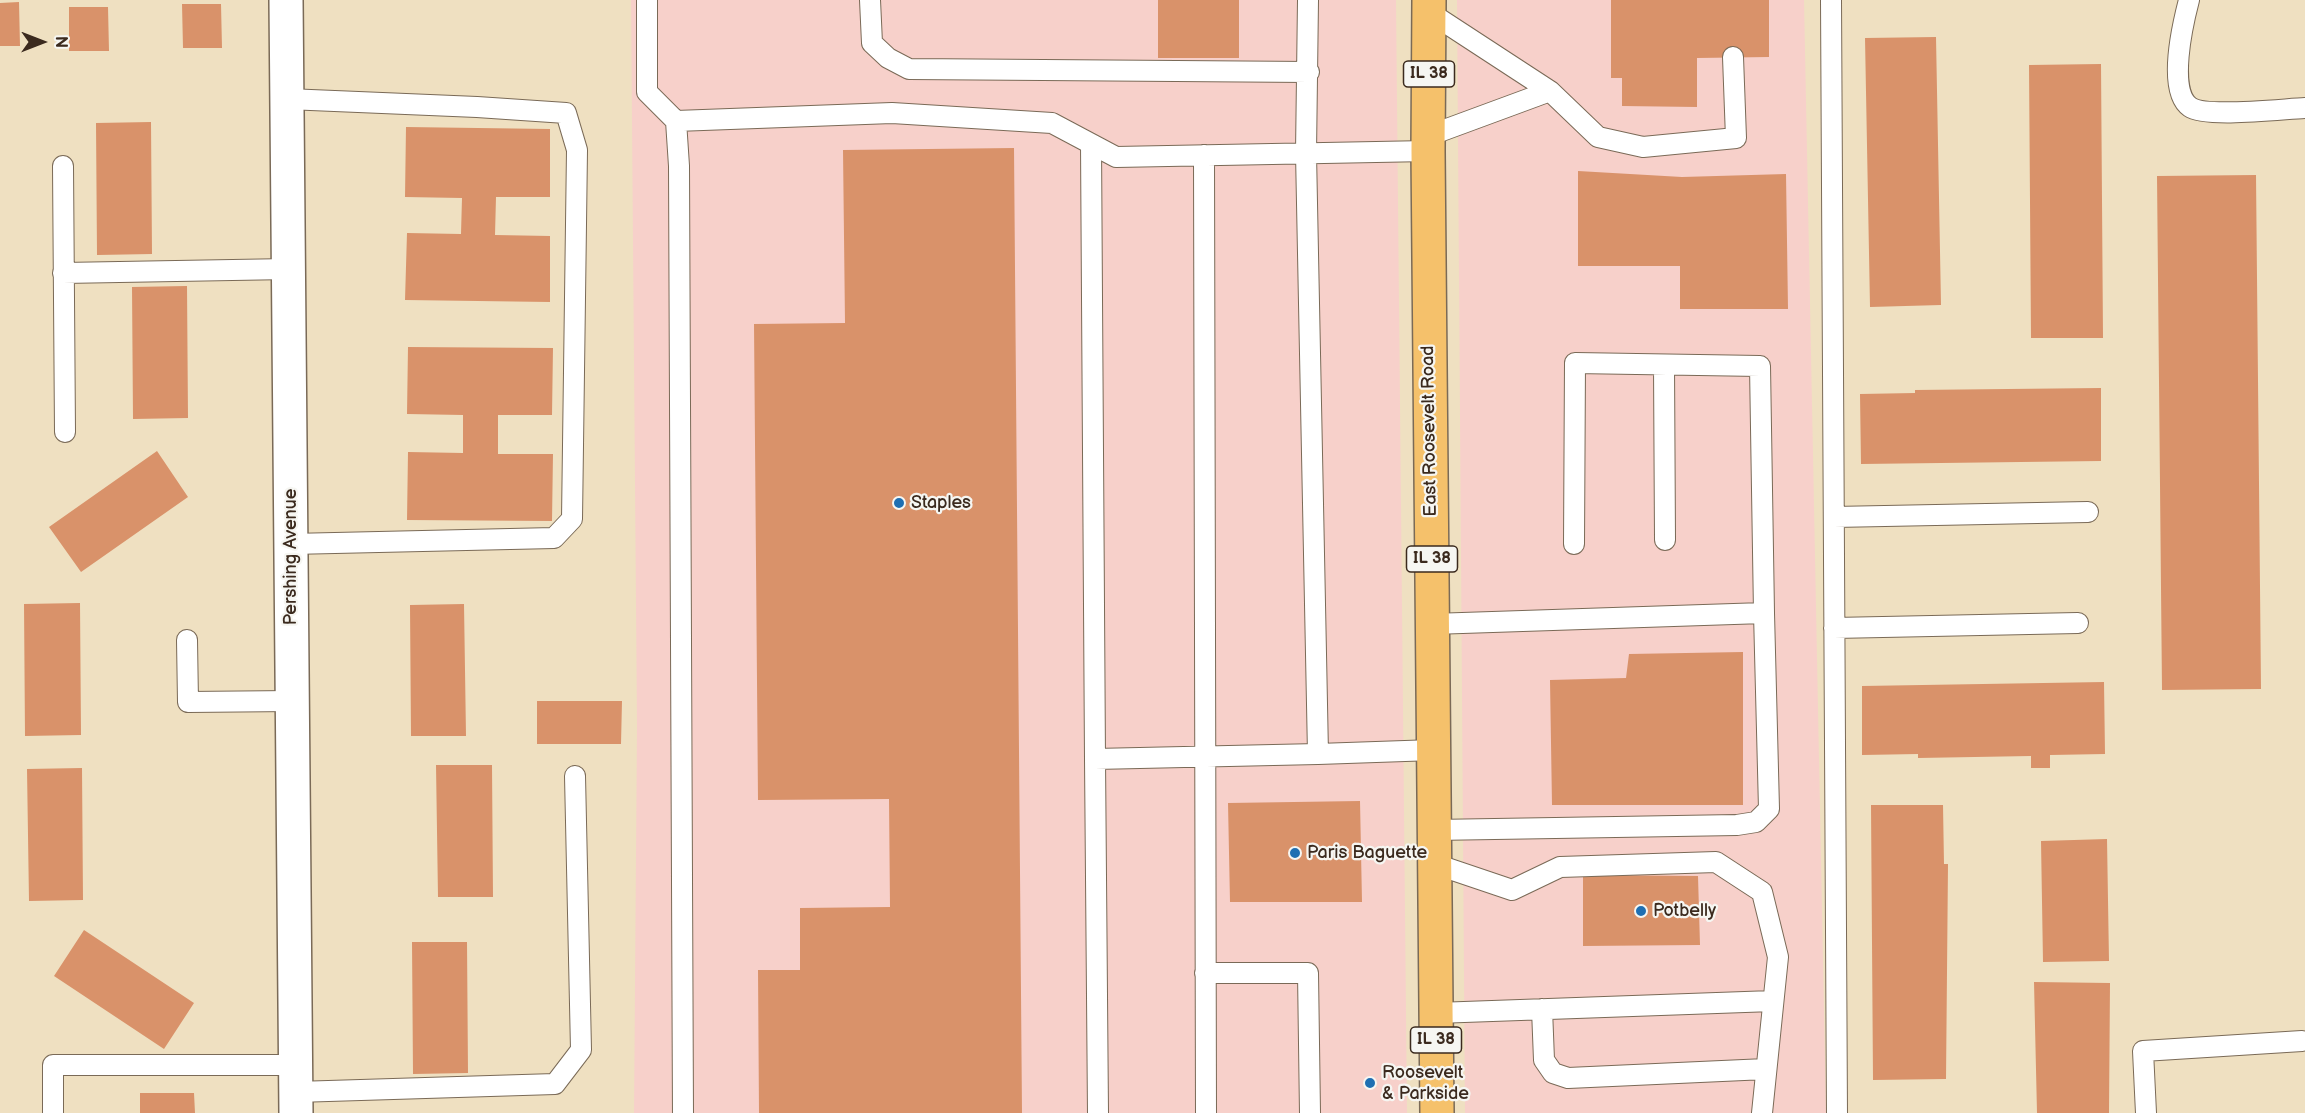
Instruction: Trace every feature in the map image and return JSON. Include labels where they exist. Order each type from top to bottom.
[{"type":"main road","name":"East Roosevelt Road","points":[[1429,6],[1428,143],[1437,1113]]},
{"type":"street","name":"Pershing Avenue","points":[[286,0],[296,1090]]},
{"type":"lane","points":[[647,0],[647,92],[676,121],[679,166],[682,1113]]},
{"type":"lane","points":[[870,0],[872,43],[888,57],[909,69],[1309,72]]},
{"type":"lane","points":[[1308,0],[1309,72],[1306,153],[1318,754]]},
{"type":"lane","points":[[1831,0],[1837,1113]]},
{"type":"lane","points":[[2189,0],[2182,27],[2178,84],[2184,101],[2191,108],[2209,112],[2305,108]]},
{"type":"lane","points":[[1429,6],[1550,91],[1598,137],[1642,147],[1736,138],[1733,57]]},
{"type":"lane","points":[[676,121],[892,113],[1052,123],[1116,157],[1306,153],[1428,143],[1550,91]]},
{"type":"lane","points":[[287,99],[566,113],[577,150],[572,519],[554,538],[291,544]]},
{"type":"lane","points":[[1091,144],[1098,1113]]},
{"type":"lane","points":[[1204,155],[1206,1113]]},
{"type":"lane","points":[[63,166],[65,432]]},
{"type":"lane","points":[[63,273],[289,270]]},
{"type":"lane","points":[[1434,830],[1737,825],[1756,822],[1769,809],[1760,366],[1575,363],[1574,544]]},
{"type":"lane","points":[[1664,365],[1665,540]]},
{"type":"lane","points":[[1834,517],[2088,512]]},
{"type":"lane","points":[[1432,624],[1764,613]]},
{"type":"lane","points":[[1834,628],[2078,623]]},
{"type":"lane","points":[[187,640],[188,702],[292,702]]},
{"type":"lane","points":[[1095,759],[1434,750]]},
{"type":"lane","points":[[53,1113],[53,1065],[296,1090],[555,1084],[581,1050],[575,776]]},
{"type":"lane","points":[[1435,864],[1512,890],[1560,867],[1716,861],[1762,892],[1778,957],[1762,1113]]},
{"type":"lane","points":[[1205,974],[1308,973],[1310,1113]]},
{"type":"lane","points":[[1436,1012],[1773,1001]]},
{"type":"lane","points":[[1542,1009],[1544,1060],[1553,1072],[1568,1078],[1766,1069]]},
{"type":"lane","points":[[2146,1113],[2143,1051],[2302,1041]]},
{"type":"shaded area","points":[[631,0],[1396,0],[1407,1113],[634,1113],[637,725]]},
{"type":"shaded area","points":[[1457,0],[1804,0],[1826,1113],[1465,1113]]},
{"type":"building","points":[[1158,0],[1239,0],[1239,58],[1158,58]]},
{"type":"building","points":[[1611,0],[1769,0],[1769,57],[1697,58],[1697,107],[1622,106],[1622,78],[1611,78]]},
{"type":"building","points":[[19,2],[20,46],[0,46],[0,3]]},
{"type":"building","points":[[182,4],[221,4],[222,48],[183,48]]},
{"type":"building","points":[[69,7],[108,7],[109,51],[69,51]]},
{"type":"building","points":[[1936,37],[1941,305],[1870,307],[1865,38]]},
{"type":"building","points":[[2101,64],[2103,338],[2031,338],[2029,65]]},
{"type":"building","points":[[151,122],[152,254],[97,255],[96,123]]},
{"type":"building","points":[[406,127],[550,129],[550,197],[496,197],[495,235],[550,236],[550,302],[405,300],[407,233],[461,234],[462,198],[405,197]]},
{"type":"building","points":[[1014,148],[1022,1113],[759,1113],[758,970],[800,970],[800,908],[890,907],[889,799],[758,800],[754,324],[845,323],[843,150]]},
{"type":"building","points":[[1578,171],[1682,177],[1786,174],[1788,309],[1680,309],[1680,266],[1578,266]]},
{"type":"building","points":[[2256,175],[2261,689],[2162,690],[2157,176]]},
{"type":"building","points":[[187,286],[188,418],[133,419],[132,287]]},
{"type":"building","points":[[408,347],[553,348],[552,415],[498,415],[498,454],[553,454],[552,521],[407,520],[408,452],[463,453],[463,415],[407,414]]},
{"type":"building","points":[[2101,388],[2101,461],[1861,464],[1860,394],[1915,393],[1915,390]]},
{"type":"building","points":[[157,451],[188,497],[81,572],[49,527]]},
{"type":"building","points":[[80,603],[81,735],[25,736],[24,604]]},
{"type":"building","points":[[464,604],[466,736],[411,736],[410,605]]},
{"type":"building","points":[[1743,652],[1743,805],[1552,805],[1550,680],[1626,678],[1629,654]]},
{"type":"building","points":[[2104,682],[2105,754],[2050,755],[2050,768],[2031,768],[2031,756],[1918,758],[1918,754],[1862,755],[1862,686]]},
{"type":"building","points":[[537,701],[622,701],[621,744],[537,744]]},
{"type":"building","points":[[436,765],[492,765],[493,897],[438,897]]},
{"type":"building","points":[[82,768],[83,900],[29,901],[27,769]]},
{"type":"building","name":"Paris Baguette","points":[[1360,801],[1362,902],[1230,902],[1228,803]]},
{"type":"building","points":[[1871,805],[1943,805],[1944,864],[1948,864],[1946,1079],[1873,1080]]},
{"type":"building","points":[[2107,839],[2109,961],[2043,962],[2041,841]]},
{"type":"building","name":"Potbelly","points":[[1583,875],[1698,876],[1700,945],[1583,946]]},
{"type":"building","points":[[84,930],[194,1003],[164,1049],[54,976]]},
{"type":"building","points":[[412,942],[467,942],[468,1073],[413,1074]]},
{"type":"building","points":[[2034,982],[2110,983],[2109,1113],[2037,1113]]},
{"type":"building","points":[[140,1093],[194,1093],[195,1113],[140,1113]]},
{"type":"place","name":"Staples","points":[[899,503]]},
{"type":"place","name":"Paris Baguette","points":[[1295,853]]},
{"type":"place","name":"Potbelly","points":[[1641,911]]},
{"type":"place","name":"Roosevelt & Parkside","points":[[1370,1083]]}]
